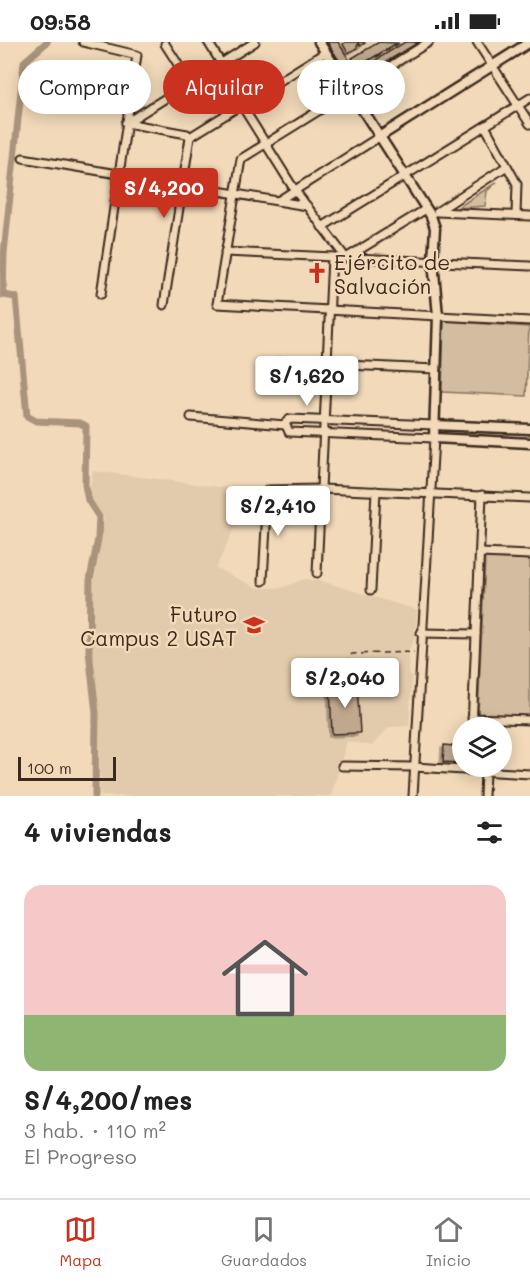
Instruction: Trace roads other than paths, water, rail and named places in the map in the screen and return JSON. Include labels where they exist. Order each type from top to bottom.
[{"type":"street","points":[[83,42],[137,55],[101,294]]},
{"type":"street","points":[[97,45],[106,42]]},
{"type":"street","points":[[208,42],[217,60]]},
{"type":"street","points":[[235,42],[241,51]]},
{"type":"street","points":[[227,60],[255,42]]},
{"type":"street","points":[[320,42],[331,60]]},
{"type":"street","points":[[398,60],[429,42]]},
{"type":"street","points":[[477,42],[530,124]]},
{"type":"street","points":[[278,201],[530,42]]},
{"type":"street","points":[[165,44],[175,60]]},
{"type":"street","points":[[285,78],[326,52]]},
{"type":"street","points":[[322,227],[530,98]]},
{"type":"street","points":[[126,123],[163,100]]},
{"type":"street","points":[[164,305],[190,137],[227,114]]},
{"type":"street","points":[[248,114],[294,189],[346,258]]},
{"type":"street","points":[[311,114],[241,159],[217,304],[530,321]]},
{"type":"street","points":[[365,114],[431,212],[435,228],[433,261],[438,316],[434,438],[413,796]]},
{"type":"street","points":[[126,123],[187,134],[190,137]]},
{"type":"street","points":[[485,126],[517,184],[516,216]]},
{"type":"street","points":[[23,158],[307,206]]},
{"type":"street","points":[[346,258],[431,212],[507,166]]},
{"type":"street","points":[[431,212],[530,216]]},
{"type":"street","points":[[225,252],[530,266]]},
{"type":"street","points":[[317,573],[332,257]]},
{"type":"street","points":[[279,362],[436,369]]},
{"type":"street","points":[[190,417],[285,425]]},
{"type":"street","points":[[285,425],[290,419],[530,429]]},
{"type":"street","points":[[285,425],[289,432],[323,435],[530,443]]},
{"type":"street","points":[[263,582],[268,490],[431,492],[530,498]]},
{"type":"street","points":[[371,590],[376,491]]},
{"type":"street","points":[[472,717],[482,495]]},
{"type":"street","points":[[480,553],[530,555]]},
{"type":"street","points":[[422,633],[476,634]]},
{"type":"street","points":[[512,719],[530,720]]},
{"type":"street","points":[[342,766],[452,768]]},
{"type":"street","points":[[512,773],[530,774]]},
{"type":"street","points":[[484,796],[485,777]]},
{"type":"waterway","points":[[47,42],[24,62],[4,253],[3,295],[16,297],[27,416],[36,421],[80,423],[86,426],[85,485],[88,500],[99,517],[98,539],[90,580],[89,651],[96,713],[95,796]]},
{"type":"place","name":"Ejército de Salvación","points":[[317,273]]},
{"type":"place","name":"Futuro Campus 2 USAT","points":[[254,625]]}]
